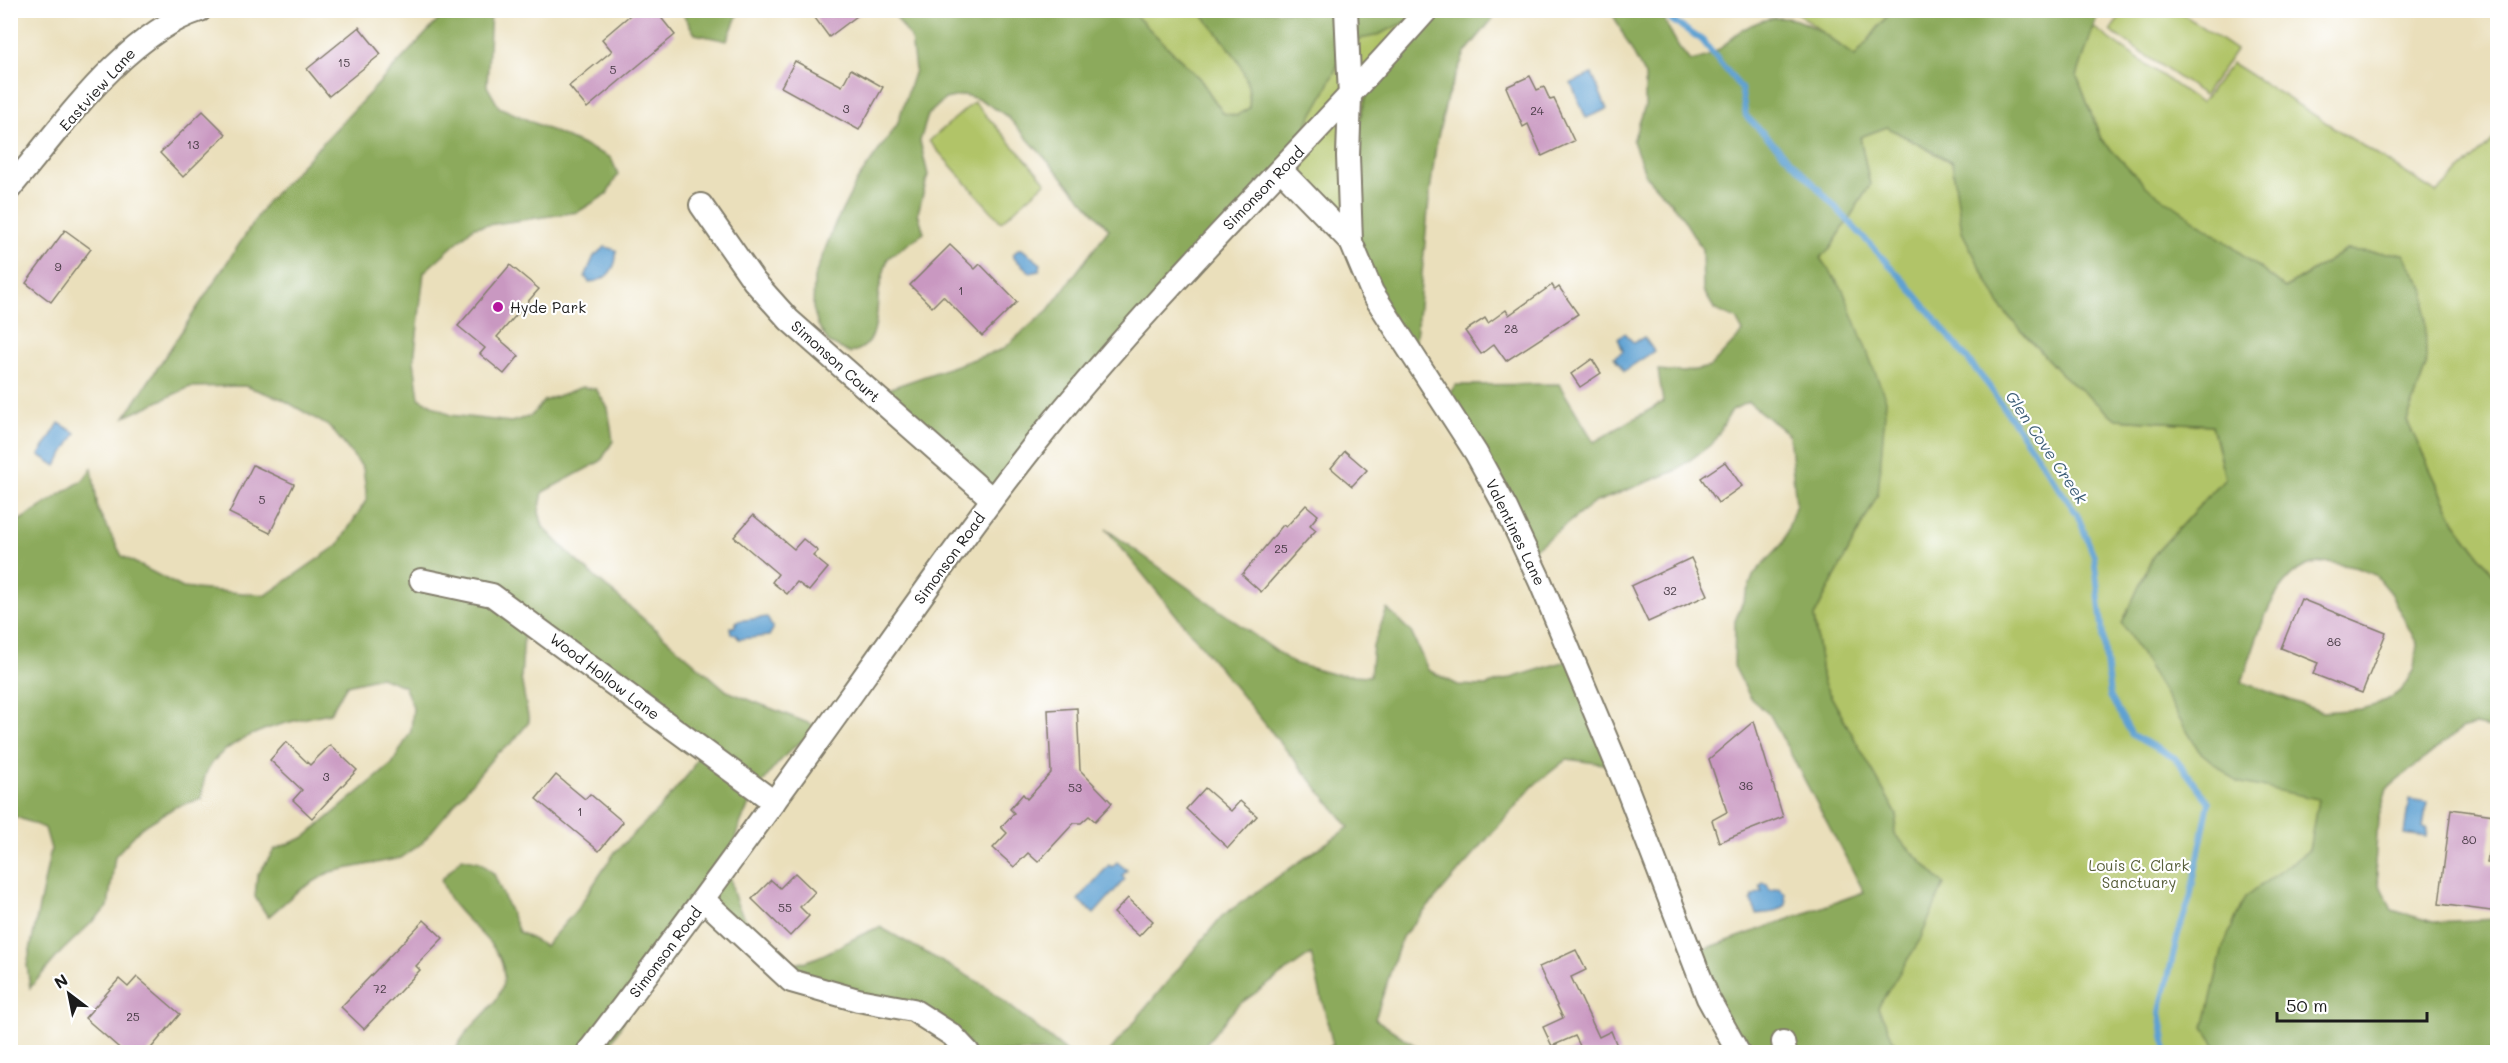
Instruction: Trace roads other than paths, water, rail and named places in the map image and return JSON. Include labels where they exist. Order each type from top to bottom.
[{"type":"street","name":"Eastview Lane","points":[[10,188],[123,58],[143,39],[180,17],[200,10]]},
{"type":"street","name":"Valentines Lane","points":[[1346,10],[1350,96],[1348,156],[1351,242],[1372,292],[1476,453],[1506,508],[1540,581],[1626,786],[1708,998],[1738,1053]]},
{"type":"street","name":"Simonson Road","points":[[588,1053],[704,900],[992,499],[1049,427],[1223,228],[1350,96],[1426,10]]},
{"type":"street","points":[[1281,170],[1351,242]]},
{"type":"street","name":"Simonson Court","points":[[701,205],[754,280],[789,320],[992,499]]},
{"type":"street","name":"Wood Hollow Lane","points":[[421,580],[492,594],[774,802]]},
{"type":"street","points":[[704,900],[791,981],[858,1000],[913,1010],[952,1035],[968,1053]]},
{"type":"water","points":[[1592,74],[1607,109],[1586,118],[1571,83]]},
{"type":"water","points":[[605,247],[616,250],[613,268],[601,279],[589,282],[585,277],[594,256]]},
{"type":"water","points":[[1018,249],[1022,249],[1041,264],[1039,271],[1031,273],[1014,258],[1013,255]]},
{"type":"water","points":[[1624,333],[1634,343],[1644,337],[1654,351],[1624,371],[1614,357],[1623,351],[1618,338]]},
{"type":"water","points":[[59,423],[76,433],[56,466],[39,455]]},
{"type":"water","points":[[767,617],[773,629],[769,636],[739,639],[735,634],[731,634],[730,627],[734,627],[737,621]]},
{"type":"water","points":[[2409,799],[2427,802],[2423,827],[2427,828],[2426,837],[2404,834]]},
{"type":"water","points":[[1117,862],[1127,870],[1122,876],[1125,879],[1094,914],[1078,900],[1109,865],[1112,867]]},
{"type":"water","points":[[1763,883],[1767,884],[1770,890],[1779,888],[1785,893],[1786,905],[1775,912],[1757,914],[1751,901],[1753,895],[1762,892],[1760,886]]},
{"type":"waterway","name":"Glen Cove Creek","points":[[1656,10],[1702,40],[1741,88],[1746,116],[1812,182],[1906,283],[1989,386],[2077,514],[2094,556],[2110,696],[2132,735],[2175,758],[2209,802],[2190,898],[2178,934],[2160,1012],[2167,1052]]},
{"type":"place","name":"Hyde Park","points":[[498,307]]},
{"type":"park label","name":"Louis C. Clark Sanctuary","points":[[2139,874]]}]
